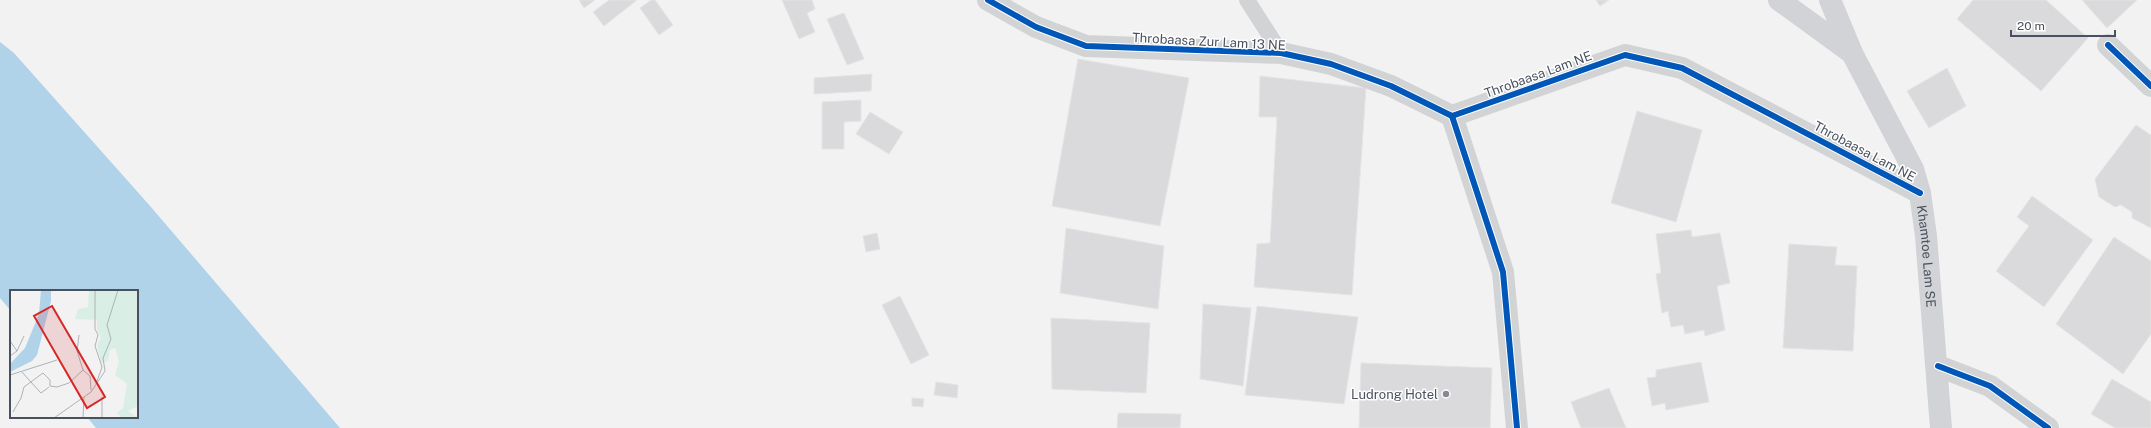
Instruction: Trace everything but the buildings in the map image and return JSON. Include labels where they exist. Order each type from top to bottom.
[{"type":"main road","points":[[1779,0],[1852,52]]},
{"type":"main road","name":"Khamtoe Lam SE","points":[[1830,0],[1852,52],[1913,169],[1920,193],[1926,236],[1938,366],[1941,428]]},
{"type":"street","name":"Throbaasa Zur Lam 13 NE","points":[[988,0],[1036,27],[1086,46],[1281,53],[1331,64],[1391,86],[1452,116]]},
{"type":"street","points":[[2108,45],[2151,86]]},
{"type":"street","name":"Throbaasa Lam NE","points":[[1452,116],[1625,55],[1682,68],[1920,193]]},
{"type":"street","points":[[1452,116],[1503,272],[1517,428]]},
{"type":"street","points":[[1938,366],[1990,386],[2048,428]]},
{"type":"lane","points":[[1247,0],[1281,53]]},
{"type":"water","points":[[0,42],[14,53],[151,207],[340,428],[96,428],[88,418],[138,418],[138,290],[10,290],[10,310],[0,298]]},
{"type":"cycle path","points":[[988,0],[1036,27],[1086,46],[1281,53],[1331,64],[1391,86],[1452,116]]},
{"type":"cycle path","points":[[2108,45],[2151,86]]},
{"type":"cycle path","points":[[1452,116],[1625,55],[1682,68],[1920,193]]},
{"type":"cycle path","points":[[1452,116],[1503,272],[1517,428]]},
{"type":"cycle path","points":[[1938,366],[1990,386],[2048,428]]},
{"type":"place","name":"Ludrong Hotel","points":[[1446,394]]}]
